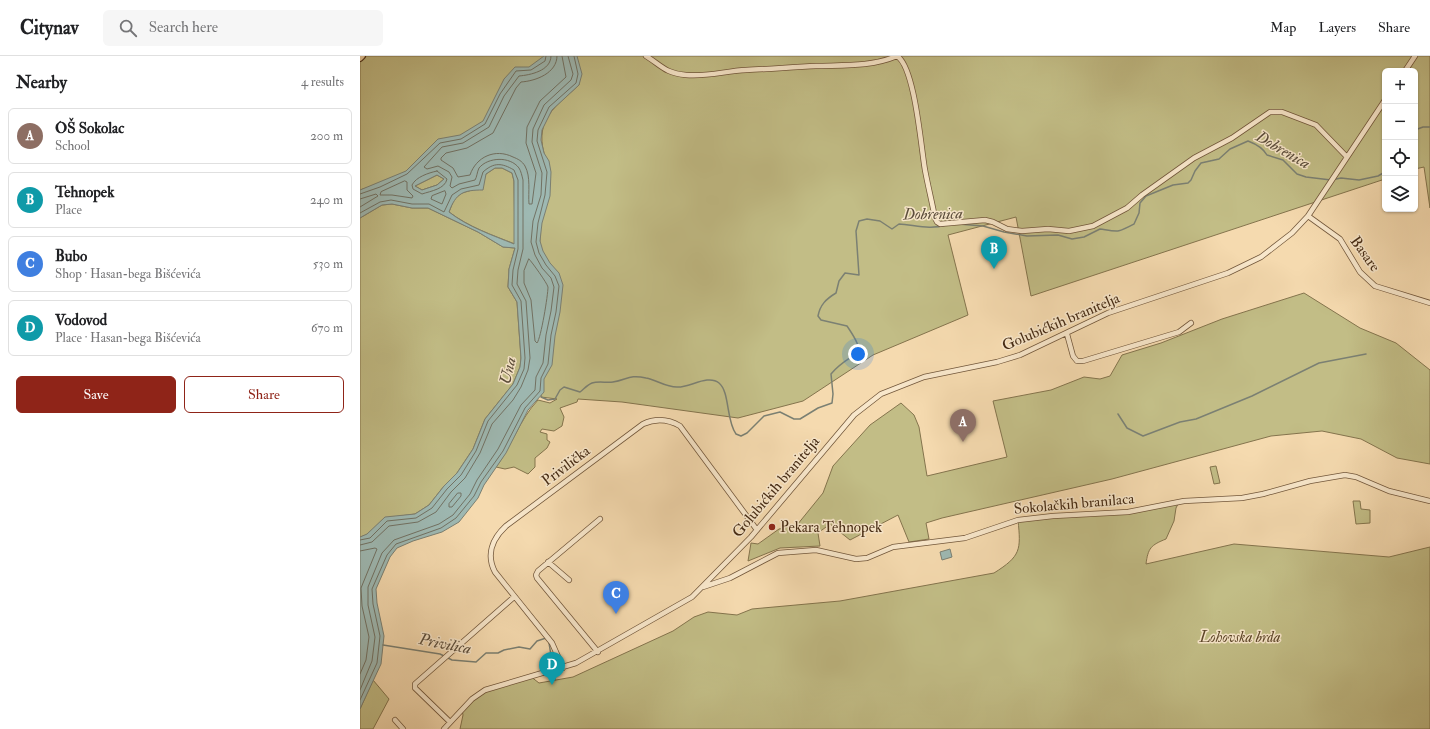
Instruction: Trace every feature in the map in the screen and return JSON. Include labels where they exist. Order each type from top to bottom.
[{"type":"street","points":[[646,56],[665,71],[697,76],[744,70],[818,66],[852,66],[886,61],[897,56],[904,63],[913,91],[924,169],[935,218],[940,224],[984,220],[993,222],[1007,229],[1022,231],[1069,231],[1093,226],[1127,208],[1142,195],[1194,158],[1232,138],[1270,112],[1282,112],[1316,125],[1346,156]]},
{"type":"street","points":[[1407,68],[1415,56]]},
{"type":"street","name":"Golubićkih branitelja","points":[[703,587],[757,530],[854,415],[881,394],[924,377],[997,362],[1020,355],[1067,334],[1108,313],[1244,266],[1277,246],[1308,216],[1346,156],[1382,104]]},
{"type":"street","name":"Basare","points":[[1308,216],[1340,239],[1360,272],[1375,286],[1430,304]]},
{"type":"street","points":[[1067,334],[1073,356],[1077,361],[1083,361],[1179,332],[1191,323]]},
{"type":"street","name":"Privilička","points":[[563,668],[552,642],[495,572],[490,561],[490,550],[498,535],[506,526],[574,475],[650,421],[669,421],[680,426],[684,430],[757,530]]},
{"type":"street","name":"Sokolačkih branilaca","points":[[703,587],[730,578],[778,553],[816,550],[856,559],[866,558],[893,547],[965,538],[1018,520],[1053,516],[1128,512],[1184,501],[1242,498],[1262,494],[1310,480],[1345,475],[1356,477],[1389,491],[1430,501]]},
{"type":"street","points":[[598,652],[536,575],[538,571],[548,562],[600,519]]},
{"type":"street","points":[[548,562],[569,580]]},
{"type":"street","points":[[444,729],[472,699],[485,690],[505,683],[563,668],[598,652],[685,602],[703,587]]},
{"type":"street","points":[[450,722],[415,688],[414,684],[514,597]]},
{"type":"street","points":[[395,720],[403,729]]},
{"type":"green space","points":[[360,56],[546,56],[478,132],[407,174],[360,190]]},
{"type":"green space","points":[[577,56],[1430,56],[1430,208],[1424,167],[1418,168],[1418,68],[1382,68],[1382,180],[1031,296],[1016,217],[948,235],[968,315],[873,355],[803,401],[738,418],[622,402],[578,399],[577,402],[560,408],[564,417],[562,426],[554,431],[542,429],[540,432],[547,434],[547,440],[550,442],[547,448],[535,458],[535,467],[528,474],[514,467],[505,469],[496,467],[531,408],[538,400],[550,403],[557,399],[541,397],[550,313],[539,259],[544,153],[542,131],[545,122],[555,107],[579,85]]},
{"type":"green space","points":[[495,168],[502,168],[512,173],[514,181],[515,244],[489,234],[449,212],[454,199],[462,193],[472,190],[486,174]]},
{"type":"green space","points":[[437,175],[444,179],[437,185],[422,190],[415,186]]},
{"type":"green space","points":[[392,204],[412,208],[428,208],[478,232],[503,247],[515,248],[509,269],[508,287],[517,302],[521,358],[520,367],[513,384],[485,419],[473,449],[457,473],[444,486],[429,505],[415,514],[385,518],[367,535],[360,537],[360,218],[382,205]]},
{"type":"green space","points":[[1304,293],[1360,328],[1396,343],[1430,370],[1430,464],[1397,458],[1361,439],[1322,431],[1271,436],[1112,479],[942,518],[926,523],[929,539],[909,542],[898,515],[850,540],[830,524],[818,533],[820,546],[780,548],[748,561],[751,543],[758,544],[779,529],[797,525],[823,493],[833,466],[870,425],[901,403],[914,415],[919,427],[927,476],[1007,457],[993,401],[1051,390],[1084,377],[1100,379],[1110,376],[1122,355],[1161,343],[1222,319]]},
{"type":"green space","points":[[1216,466],[1220,483],[1214,484],[1210,467]]},
{"type":"green space","points":[[1353,501],[1360,501],[1361,509],[1370,510],[1370,523],[1356,524]]},
{"type":"green space","name":"Lohovska brda","points":[[1179,502],[1176,508],[1174,521],[1166,539],[1157,543],[1151,548],[1146,564],[1234,544],[1389,557],[1430,547],[1430,729],[460,729],[463,715],[462,710],[478,694],[530,676],[539,683],[573,677],[673,631],[694,617],[708,612],[737,615],[752,609],[840,601],[994,573],[1010,562],[1017,551],[1019,545],[1018,520],[1116,513]]},
{"type":"green space","points":[[373,680],[389,699],[373,729],[360,729],[360,709]]},
{"type":"water","points":[[544,56],[577,56],[582,74],[579,85],[552,110],[542,130],[541,140],[544,153],[549,161],[551,172],[550,196],[542,223],[540,241],[543,251],[550,263],[559,273],[563,285],[552,365],[544,379],[544,392],[528,410],[506,453],[484,485],[478,498],[459,522],[442,532],[413,541],[397,548],[390,557],[376,589],[377,603],[384,636],[381,664],[360,709],[360,537],[367,534],[385,517],[415,514],[429,505],[444,486],[457,473],[473,449],[485,419],[513,384],[520,367],[521,358],[517,302],[508,287],[509,269],[515,248],[503,247],[478,232],[428,208],[412,208],[392,204],[382,205],[360,218],[360,190],[406,171],[438,139],[460,135],[483,121],[504,79],[515,67],[529,67]],"holes":[[[495,168],[502,168],[512,173],[514,181],[514,244],[472,226],[449,212],[454,201],[461,194],[470,191],[483,190],[486,174]],[[437,175],[444,179],[437,185],[422,190],[415,186]]]},
{"type":"water","points":[[950,549],[952,557],[942,560],[940,552]]},
{"type":"waterway","name":"Dobrenica","points":[[1418,129],[1430,127]]},
{"type":"waterway","name":"Dobrenica","points":[[958,224],[983,226],[1027,236],[1058,235],[1072,239],[1084,237],[1100,229],[1115,231],[1121,230],[1134,224],[1139,213],[1140,203],[1146,196],[1173,185],[1188,183],[1201,163],[1219,159],[1230,149],[1248,141],[1259,146],[1267,155],[1283,160],[1297,174],[1306,177],[1331,180],[1341,178],[1359,180],[1382,174]]},
{"type":"waterway","name":"Dobrenica","points":[[541,397],[548,400],[555,399],[560,390],[564,387],[580,392],[592,383],[613,382],[632,377],[646,378],[669,386],[677,387],[709,380],[719,383],[722,387],[727,400],[731,422],[736,434],[741,436],[747,433],[764,416],[780,412],[794,419],[800,419],[818,408],[832,403],[833,394],[831,374],[858,350],[858,345],[847,326],[821,320],[818,316],[824,303],[836,293],[839,281],[845,273],[859,275],[856,231],[859,221],[867,219],[880,221],[892,229],[899,224],[928,227],[946,225]]},
{"type":"waterway","points":[[1118,414],[1127,428],[1143,436],[1180,422],[1196,419],[1252,396],[1319,363],[1366,354]]},
{"type":"waterway","name":"Privilica","points":[[383,645],[440,654],[452,660],[476,662],[486,653],[498,653],[504,650],[519,647],[530,649],[537,641],[546,638]]},
{"type":"waterway","name":"Privilica","points":[[549,643],[555,680]]},
{"type":"place","name":"Tehnopek","points":[[994,269]]},
{"type":"place","name":"OŠ Sokolac","points":[[963,442]]},
{"type":"place","name":"Pekara Tehnopek","points":[[772,527]]},
{"type":"place","name":"Bubo","points":[[616,614]]},
{"type":"place","name":"Vodovod","points":[[552,685]]},
{"type":"water label","name":"Una","points":[[508,371]]}]
